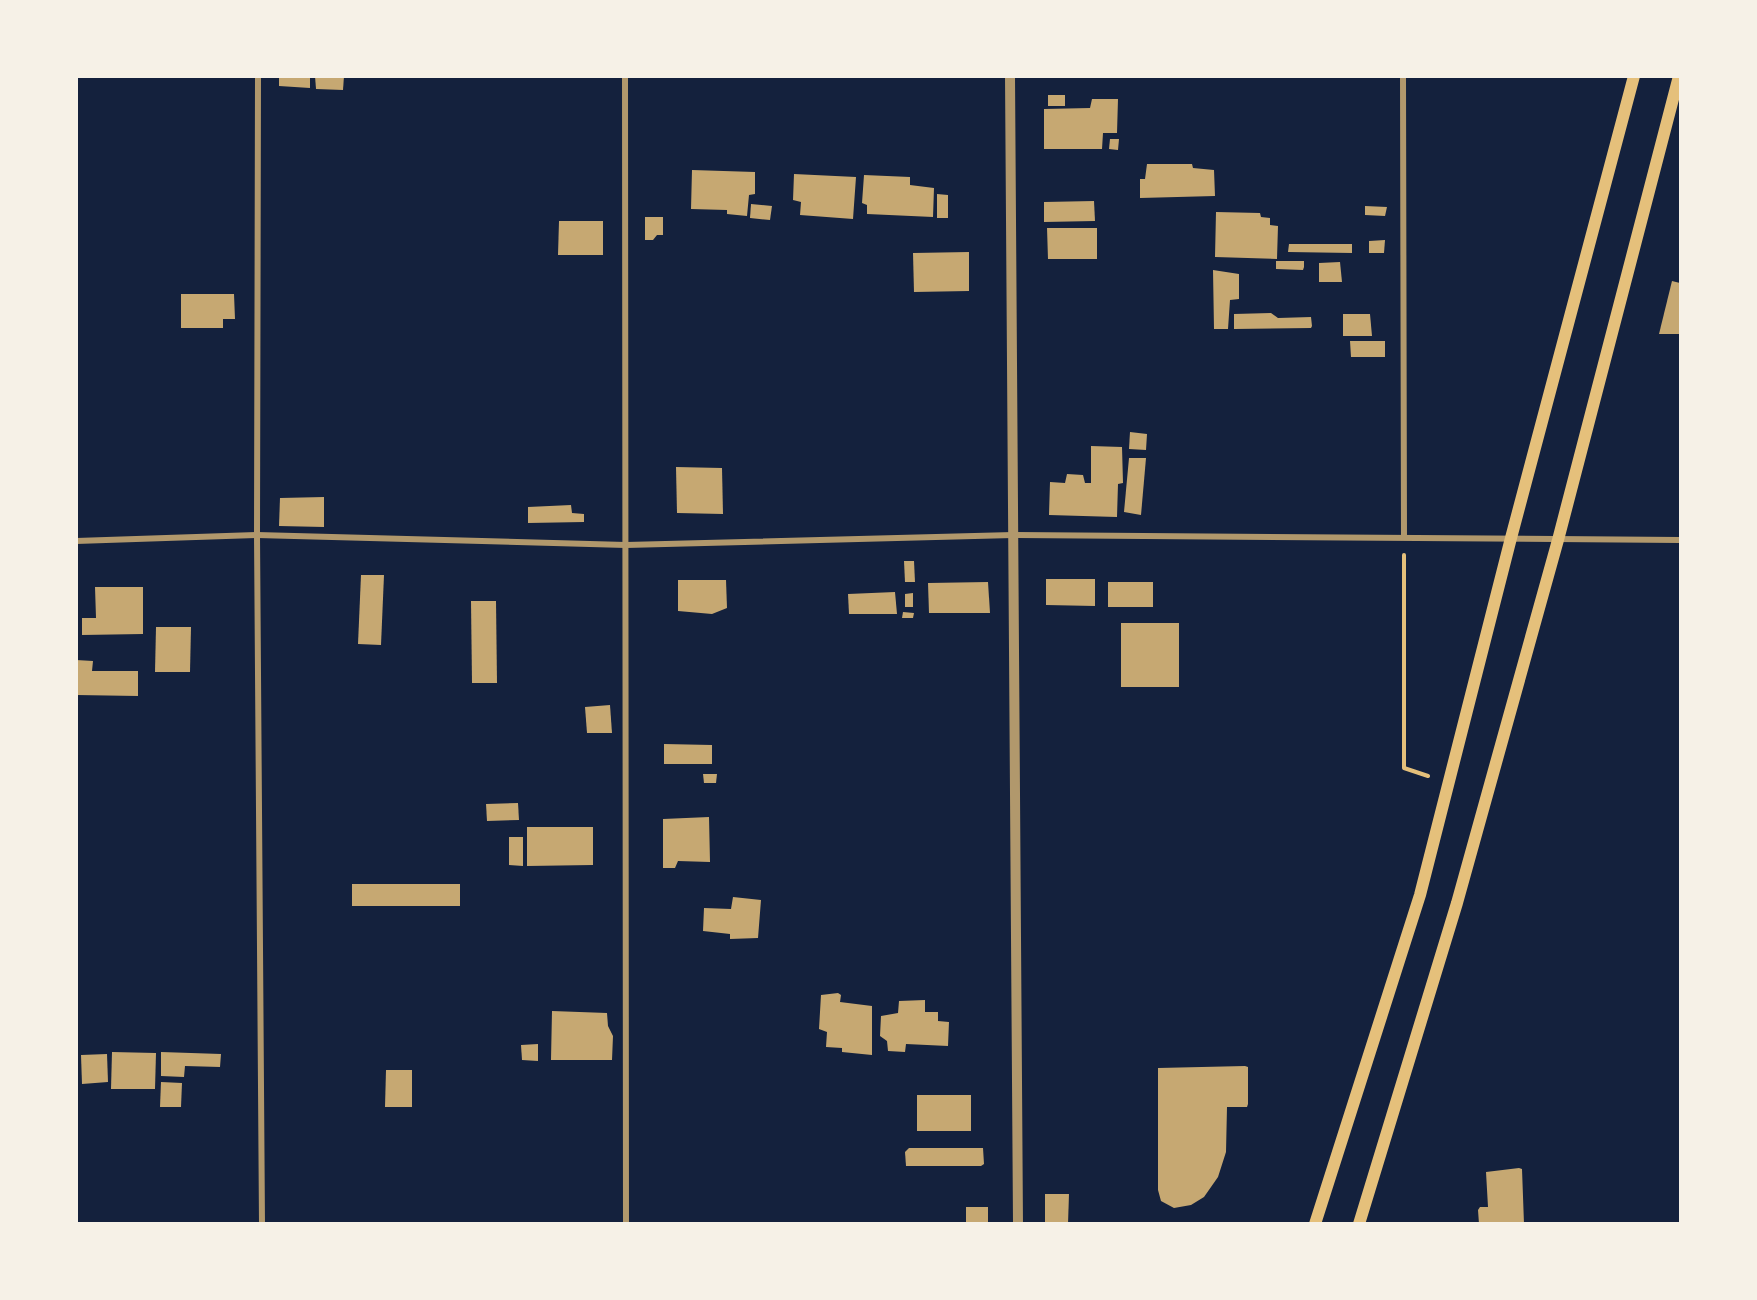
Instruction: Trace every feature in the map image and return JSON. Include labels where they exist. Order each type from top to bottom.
[{"type":"main road","points":[[1315,1224],[1420,895],[1511,538],[1635,76]]},
{"type":"main road","points":[[1359,1224],[1457,903],[1558,540],[1679,76]]},
{"type":"street","points":[[258,76],[257,535],[262,1224]]},
{"type":"street","points":[[625,76],[626,1224]]},
{"type":"street","points":[[1010,76],[1018,1224]]},
{"type":"street","points":[[1403,76],[1404,537]]},
{"type":"street","points":[[76,541],[257,535],[626,545],[1013,535],[1680,540]]},
{"type":"path","points":[[1404,537],[1404,768],[1448,784]]},
{"type":"building","points":[[279,76],[310,76],[310,88],[279,86]]},
{"type":"building","points":[[315,76],[344,76],[343,90],[316,89]]},
{"type":"building","points":[[1048,95],[1065,95],[1065,106],[1048,106]]},
{"type":"building","points":[[1092,99],[1118,99],[1117,133],[1103,133],[1102,149],[1044,149],[1044,109],[1090,108]]},
{"type":"building","points":[[1110,139],[1119,139],[1118,150],[1109,149]]},
{"type":"building","points":[[1147,164],[1192,164],[1193,168],[1214,170],[1215,196],[1140,198],[1140,179],[1145,179]]},
{"type":"building","points":[[692,170],[755,172],[755,194],[749,195],[747,216],[727,214],[727,210],[691,209]]},
{"type":"building","points":[[794,174],[856,177],[853,219],[800,215],[801,202],[793,200]]},
{"type":"building","points":[[864,175],[910,177],[910,185],[934,188],[933,217],[867,214],[867,205],[862,203]]},
{"type":"building","points":[[937,194],[948,195],[948,218],[937,218]]},
{"type":"building","points":[[1094,201],[1095,221],[1044,222],[1044,202]]},
{"type":"building","points":[[751,204],[772,206],[770,220],[750,218]]},
{"type":"building","points":[[1365,206],[1387,207],[1385,216],[1365,215]]},
{"type":"building","points":[[1216,212],[1260,213],[1261,217],[1270,218],[1270,225],[1278,226],[1277,259],[1215,257]]},
{"type":"building","points":[[645,217],[663,217],[663,235],[657,235],[653,240],[645,240]]},
{"type":"building","points":[[559,221],[603,221],[603,255],[558,255]]},
{"type":"building","points":[[1047,228],[1097,228],[1097,259],[1048,259]]},
{"type":"building","points":[[1385,240],[1384,253],[1369,253],[1369,241]]},
{"type":"building","points":[[1289,244],[1352,244],[1352,253],[1288,252]]},
{"type":"building","points":[[969,252],[969,291],[914,292],[913,253]]},
{"type":"building","points":[[1276,261],[1304,261],[1304,267],[1303,270],[1276,269]]},
{"type":"building","points":[[1340,262],[1342,282],[1319,282],[1319,263]]},
{"type":"building","points":[[1213,270],[1239,274],[1239,299],[1230,300],[1228,329],[1214,329]]},
{"type":"building","points":[[1672,281],[1680,283],[1680,334],[1659,334]]},
{"type":"building","points":[[181,294],[234,294],[235,319],[223,319],[223,328],[181,328]]},
{"type":"building","points":[[1271,313],[1278,318],[1311,317],[1312,326],[1311,328],[1234,329],[1234,314]]},
{"type":"building","points":[[1343,314],[1370,314],[1372,336],[1343,336]]},
{"type":"building","points":[[1350,341],[1385,341],[1385,357],[1351,357]]},
{"type":"building","points":[[1130,432],[1147,434],[1146,450],[1129,449]]},
{"type":"building","points":[[1091,446],[1122,447],[1123,483],[1118,484],[1117,517],[1049,515],[1050,482],[1065,483],[1067,474],[1083,475],[1085,483],[1091,483]]},
{"type":"building","points":[[1129,458],[1146,458],[1141,515],[1124,512]]},
{"type":"building","points":[[676,467],[722,468],[723,514],[677,513]]},
{"type":"building","points":[[324,497],[324,527],[279,526],[280,498]]},
{"type":"building","points":[[571,505],[572,513],[584,514],[584,522],[528,523],[528,507]]},
{"type":"building","points":[[904,561],[914,561],[915,582],[905,582]]},
{"type":"building","points":[[361,575],[384,575],[381,645],[358,644]]},
{"type":"building","points":[[1046,579],[1095,579],[1095,606],[1046,605]]},
{"type":"building","points":[[678,580],[726,580],[727,608],[712,614],[678,611]]},
{"type":"building","points":[[988,582],[990,613],[929,613],[928,583]]},
{"type":"building","points":[[1108,582],[1153,582],[1153,607],[1108,607]]},
{"type":"building","points":[[95,587],[143,587],[143,634],[82,635],[82,618],[96,618]]},
{"type":"building","points":[[895,592],[897,614],[849,614],[848,594]]},
{"type":"building","points":[[913,593],[913,607],[905,607],[905,594]]},
{"type":"building","points":[[471,601],[496,601],[497,683],[472,683]]},
{"type":"building","points":[[903,612],[914,613],[913,618],[902,618]]},
{"type":"building","points":[[1121,623],[1179,623],[1179,687],[1121,687]]},
{"type":"building","points":[[156,627],[191,627],[190,672],[155,672]]},
{"type":"building","points":[[76,660],[93,661],[92,671],[138,671],[138,696],[76,695]]},
{"type":"building","points":[[610,705],[612,733],[587,733],[585,707]]},
{"type":"building","points":[[664,744],[712,745],[712,764],[664,764]]},
{"type":"building","points":[[703,774],[717,774],[716,783],[704,783]]},
{"type":"building","points":[[518,803],[519,820],[487,821],[486,804]]},
{"type":"building","points":[[709,817],[710,862],[678,861],[675,868],[663,868],[663,819]]},
{"type":"building","points":[[527,827],[593,827],[593,865],[527,866]]},
{"type":"building","points":[[509,837],[523,837],[523,866],[509,865]]},
{"type":"building","points":[[352,884],[460,884],[460,906],[352,906]]},
{"type":"building","points":[[733,897],[761,900],[758,938],[730,939],[730,934],[703,931],[704,908],[731,909]]},
{"type":"building","points":[[838,993],[841,995],[840,1002],[872,1006],[872,1055],[842,1052],[842,1048],[826,1047],[827,1032],[819,1029],[821,995]]},
{"type":"building","points":[[925,1000],[925,1012],[938,1012],[938,1021],[949,1022],[948,1046],[906,1044],[905,1052],[888,1051],[887,1041],[880,1036],[881,1016],[898,1013],[899,1001]]},
{"type":"building","points":[[552,1011],[607,1013],[608,1026],[613,1036],[612,1060],[551,1060]]},
{"type":"building","points":[[538,1044],[538,1061],[522,1060],[521,1045]]},
{"type":"building","points":[[112,1052],[156,1053],[155,1089],[111,1089]]},
{"type":"building","points":[[161,1052],[221,1054],[220,1067],[185,1066],[184,1077],[161,1076]]},
{"type":"building","points":[[107,1054],[108,1082],[82,1084],[81,1055]]},
{"type":"building","points":[[1248,1067],[1248,1104],[1247,1107],[1227,1107],[1226,1152],[1218,1177],[1204,1197],[1191,1205],[1174,1208],[1161,1201],[1158,1190],[1158,1068]]},
{"type":"building","points":[[386,1070],[412,1070],[412,1107],[385,1107]]},
{"type":"building","points":[[161,1082],[182,1083],[181,1107],[160,1107]]},
{"type":"building","points":[[917,1095],[971,1095],[971,1131],[917,1131]]},
{"type":"building","points":[[909,1148],[983,1148],[984,1164],[981,1166],[906,1166],[905,1152]]},
{"type":"building","points":[[1522,1169],[1524,1224],[1479,1224],[1478,1210],[1480,1207],[1488,1207],[1486,1172]]},
{"type":"building","points":[[1045,1194],[1069,1194],[1068,1224],[1045,1224]]},
{"type":"building","points":[[966,1207],[988,1207],[988,1224],[966,1224]]}]
